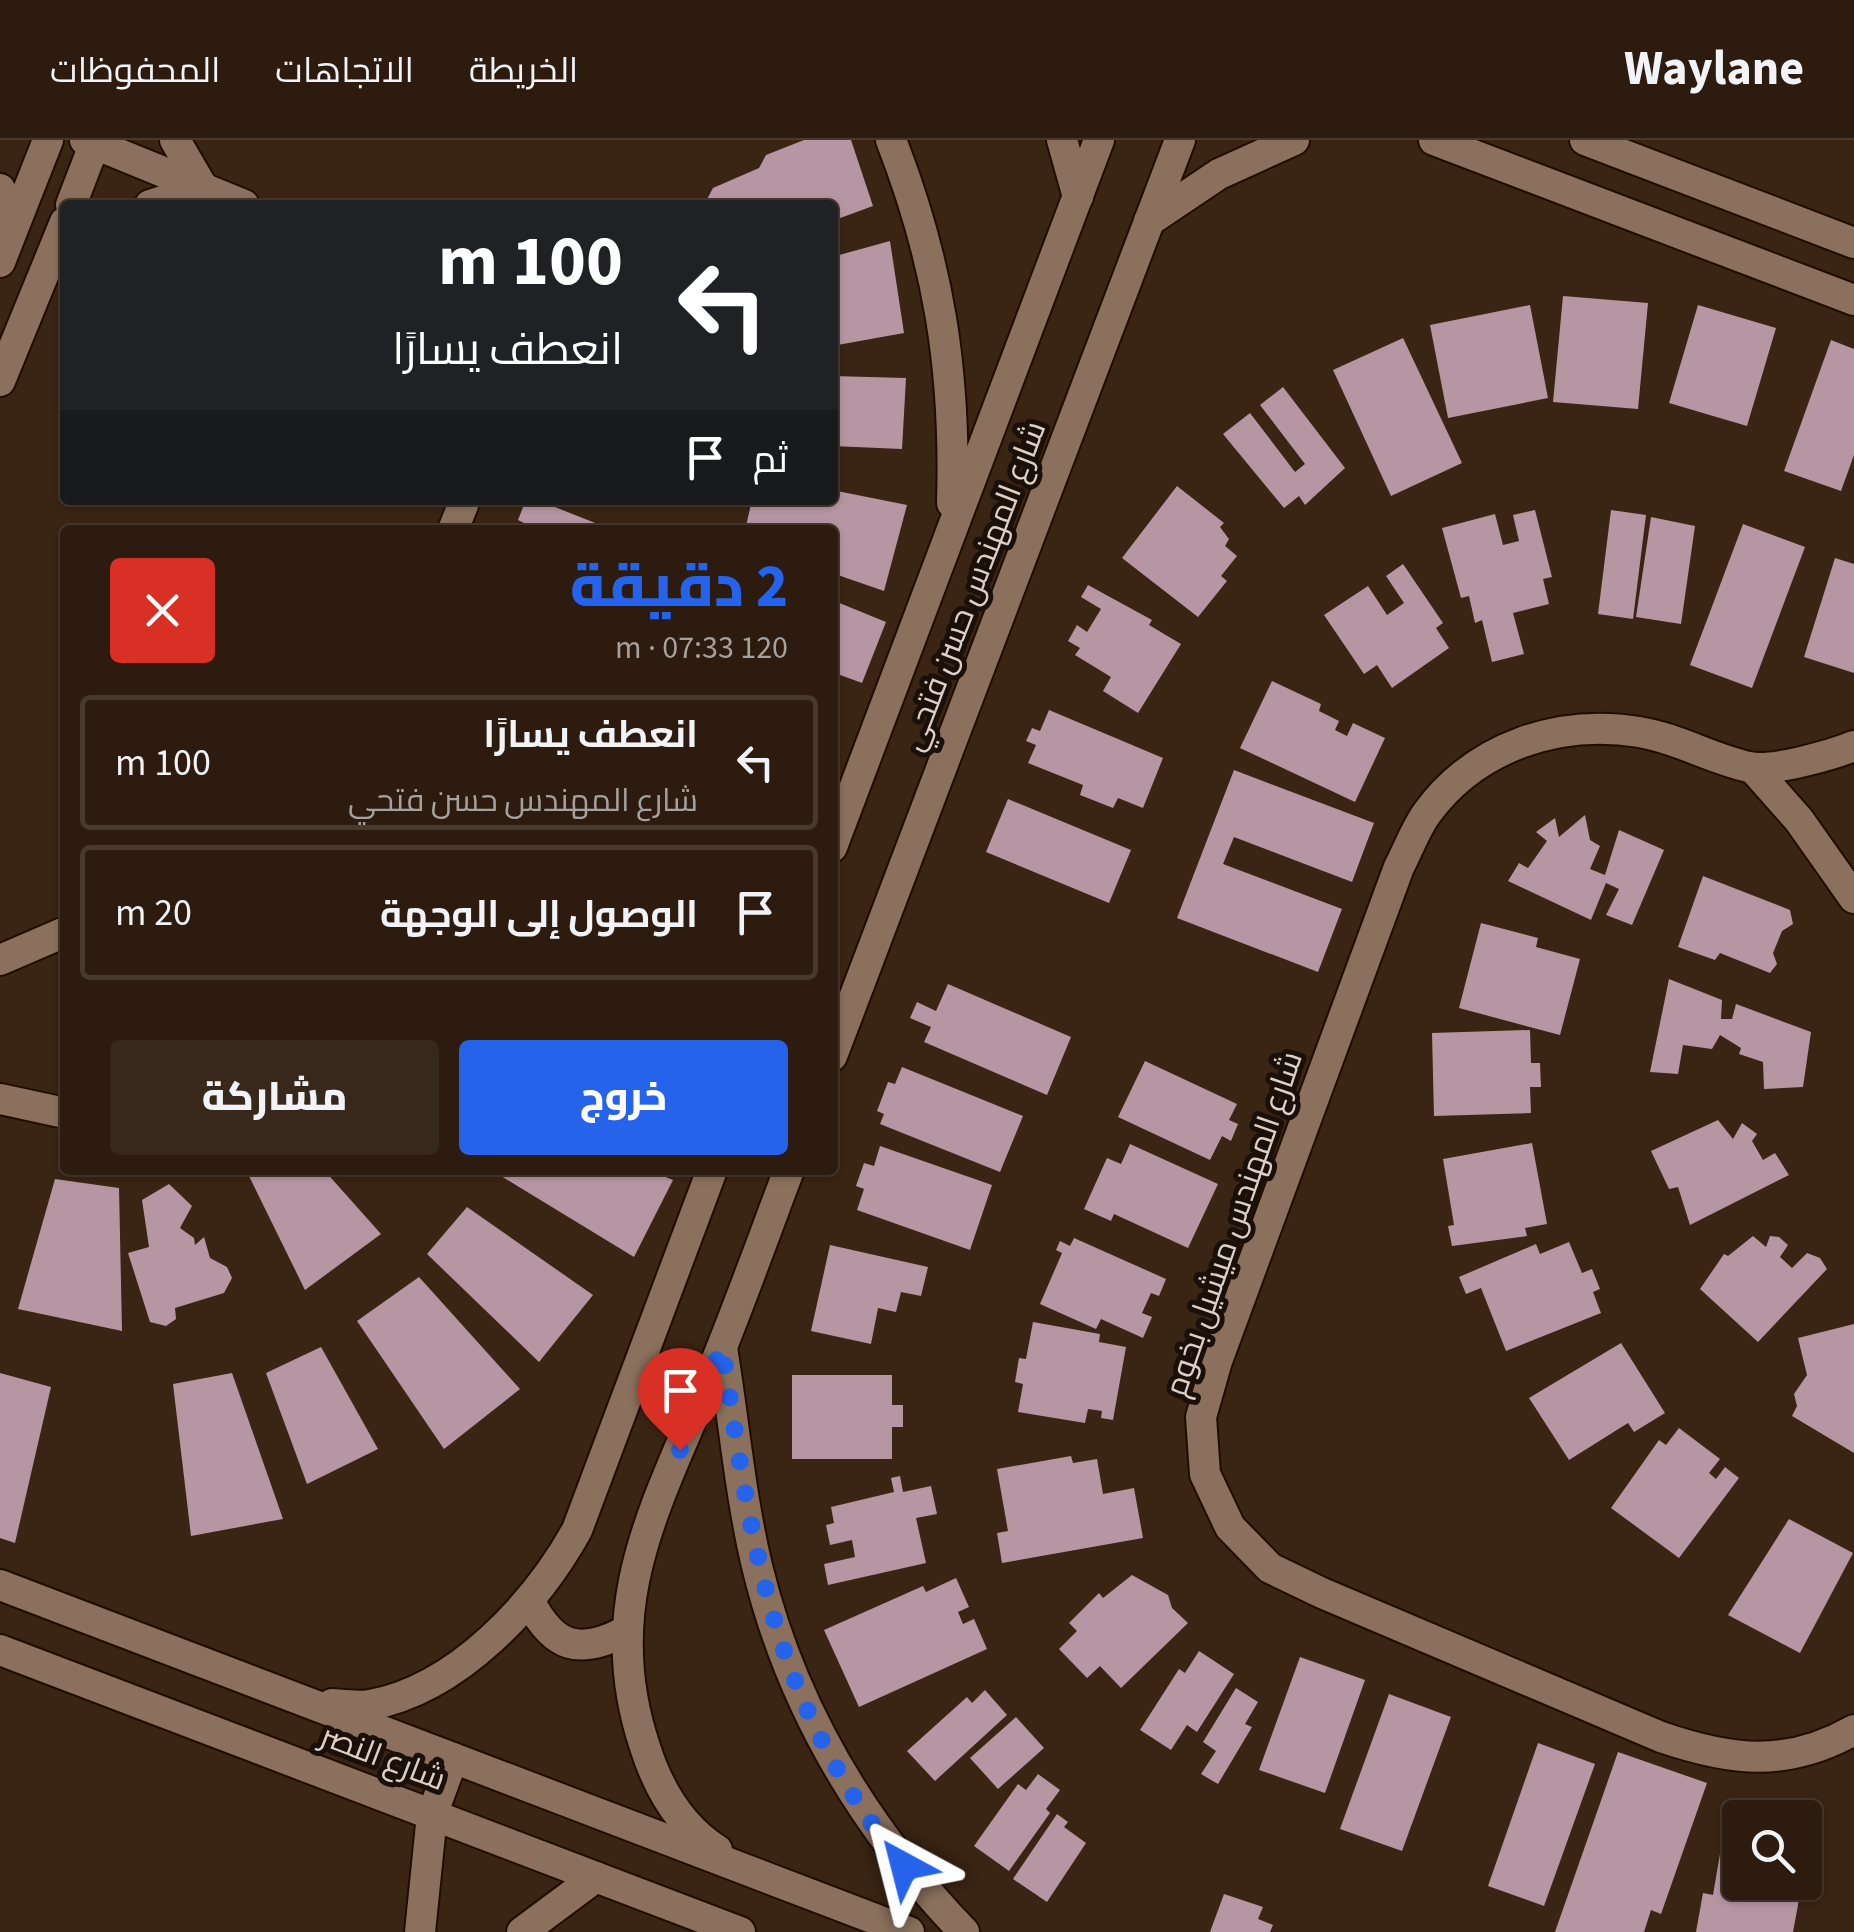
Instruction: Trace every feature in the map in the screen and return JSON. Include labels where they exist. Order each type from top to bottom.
[{"type":"street","points":[[4,253],[48,140]]},
{"type":"street","points":[[175,140],[203,188]]},
{"type":"street","points":[[891,140],[918,210],[944,314],[955,422],[951,530]]},
{"type":"street","points":[[1062,140],[1078,197]]},
{"type":"street","name":"شارع المهندس حسن فتحي","points":[[838,831],[1099,140]]},
{"type":"street","name":"شارع المهندس حسن فتحي","points":[[838,1040],[1180,140]]},
{"type":"street","points":[[1150,221],[1219,174],[1294,140]]},
{"type":"street","points":[[1434,140],[1854,300]]},
{"type":"street","points":[[1585,140],[1644,152],[1854,243]]},
{"type":"street","points":[[74,200],[92,141],[232,200]]},
{"type":"street","points":[[166,200],[203,188]]},
{"type":"street","points":[[0,190],[4,253]]},
{"type":"street","points":[[0,381],[58,254]]},
{"type":"street","name":"شارع المهندس ميشيل بخوم","points":[[1854,746],[1834,754],[1754,768],[1641,732],[1581,727],[1522,740],[1469,769],[1427,813],[1399,868],[1217,1361],[1202,1417],[1206,1474],[1230,1527],[1270,1568],[1661,1737],[1714,1756],[1771,1758],[1826,1746],[1854,1730]]},
{"type":"street","points":[[1754,768],[1800,820],[1854,898]]},
{"type":"street","points":[[0,960],[60,934]]},
{"type":"street","points":[[0,1099],[60,1112]]},
{"type":"street","points":[[312,1704],[370,1705],[430,1682],[484,1647],[530,1602],[578,1530],[710,1175]]},
{"type":"street","points":[[749,1870],[692,1834],[653,1773],[630,1704],[624,1632],[638,1554],[787,1175]]},
{"type":"street","points":[[722,1347],[757,1566],[778,1638],[806,1708],[840,1774],[881,1837],[964,1932]]},
{"type":"street","points":[[0,1585],[909,1932]]},
{"type":"street","points":[[530,1602],[544,1628],[568,1644],[598,1645],[624,1632]]},
{"type":"street","name":"شارع النصر","points":[[0,1650],[740,1932]]},
{"type":"street","points":[[420,1932],[432,1815],[453,1758]]},
{"type":"street","points":[[522,1932],[596,1877]]},
{"type":"building","points":[[804,140],[851,140],[873,206],[838,219],[838,200],[707,200],[713,188],[759,168],[766,155]]},
{"type":"building","points":[[890,241],[904,333],[838,345],[838,255]]},
{"type":"building","points":[[1563,296],[1648,303],[1638,409],[1553,402]]},
{"type":"building","points":[[1530,305],[1548,398],[1448,418],[1430,325]]},
{"type":"building","points":[[1698,305],[1776,328],[1747,426],[1669,403]]},
{"type":"building","points":[[1403,338],[1462,463],[1391,496],[1333,370]]},
{"type":"building","points":[[1831,340],[1854,349],[1854,455],[1841,491],[1784,471]]},
{"type":"building","points":[[838,376],[906,378],[902,449],[838,446]]},
{"type":"building","points":[[1283,387],[1345,468],[1305,505],[1299,496],[1284,508],[1223,434],[1250,413],[1295,472],[1305,464],[1260,405]]},
{"type":"building","points":[[1177,486],[1224,523],[1220,527],[1229,539],[1225,546],[1237,556],[1221,576],[1227,581],[1198,617],[1122,558]]},
{"type":"building","points":[[838,491],[907,505],[884,591],[838,575],[838,525],[746,525],[751,505],[838,505]]},
{"type":"building","points":[[524,505],[550,505],[600,525],[523,525],[518,520]]},
{"type":"building","points":[[1535,510],[1552,577],[1543,579],[1549,604],[1513,613],[1524,654],[1492,662],[1482,620],[1475,623],[1469,596],[1461,598],[1442,528],[1495,514],[1503,545],[1519,541],[1513,515]]},
{"type":"building","points":[[1611,510],[1646,515],[1633,619],[1598,614]]},
{"type":"building","points":[[1651,517],[1695,526],[1681,624],[1636,617]]},
{"type":"building","points":[[1743,524],[1805,547],[1752,688],[1690,665]]},
{"type":"building","points":[[1835,558],[1854,564],[1854,673],[1804,657]]},
{"type":"building","points":[[1403,564],[1443,623],[1436,628],[1449,648],[1392,688],[1377,665],[1364,674],[1324,615],[1368,586],[1387,615],[1404,603],[1386,576]]},
{"type":"building","points":[[1088,585],[1152,620],[1149,625],[1181,644],[1138,713],[1103,691],[1111,677],[1075,655],[1080,648],[1068,641],[1077,625],[1087,632],[1101,609],[1081,597]]},
{"type":"building","points":[[838,602],[886,622],[862,683],[838,674]]},
{"type":"building","points":[[1272,681],[1321,704],[1319,711],[1339,721],[1335,730],[1347,736],[1353,723],[1385,738],[1355,802],[1240,748]]},
{"type":"building","points":[[1049,710],[1163,758],[1143,808],[1118,798],[1113,808],[1080,795],[1083,785],[1028,763],[1036,745],[1026,741],[1032,728],[1040,731]]},
{"type":"building","points":[[1234,770],[1374,823],[1352,882],[1234,837],[1223,864],[1342,909],[1318,972],[1177,918]]},
{"type":"building","points":[[1008,799],[1131,850],[1109,903],[986,852]]},
{"type":"building","points":[[1585,815],[1590,840],[1600,846],[1590,869],[1605,875],[1619,830],[1664,850],[1632,925],[1606,915],[1619,889],[1606,883],[1591,920],[1508,881],[1519,863],[1528,868],[1547,841],[1536,832],[1555,818],[1559,837]]},
{"type":"building","points":[[1703,876],[1790,910],[1793,924],[1782,931],[1773,953],[1777,964],[1770,973],[1720,953],[1715,960],[1678,947]]},
{"type":"building","points":[[1481,923],[1538,938],[1536,947],[1580,959],[1560,1035],[1459,1008]]},
{"type":"building","points":[[1669,979],[1722,1000],[1721,1019],[1732,1019],[1736,1004],[1811,1032],[1803,1087],[1764,1089],[1763,1062],[1739,1054],[1741,1048],[1720,1035],[1712,1049],[1683,1045],[1678,1074],[1650,1072]]},
{"type":"building","points":[[948,984],[1071,1037],[1047,1095],[924,1042],[931,1027],[910,1018],[917,1002],[936,1011]]},
{"type":"building","points":[[1530,1030],[1531,1063],[1540,1063],[1541,1087],[1530,1087],[1531,1113],[1434,1116],[1432,1033]]},
{"type":"building","points":[[1145,1061],[1237,1104],[1229,1120],[1238,1124],[1231,1141],[1222,1136],[1210,1160],[1118,1117]]},
{"type":"building","points":[[902,1067],[1023,1116],[1000,1172],[880,1124],[884,1114],[877,1111],[888,1082],[895,1084]]},
{"type":"building","points":[[1718,1120],[1733,1139],[1742,1123],[1757,1134],[1752,1141],[1763,1160],[1775,1153],[1789,1175],[1690,1225],[1678,1187],[1669,1189],[1651,1151]]},
{"type":"building","points":[[1532,1143],[1547,1224],[1525,1228],[1527,1236],[1452,1246],[1448,1226],[1454,1225],[1443,1159]]},
{"type":"building","points":[[1130,1144],[1218,1184],[1188,1248],[1114,1214],[1111,1221],[1084,1209],[1107,1158],[1121,1164]]},
{"type":"building","points":[[880,1146],[992,1185],[970,1250],[857,1210],[864,1189],[856,1186],[864,1163],[874,1166]]},
{"type":"building","points":[[248,1175],[328,1175],[381,1234],[305,1290]]},
{"type":"building","points":[[499,1175],[660,1175],[673,1180],[634,1257]]},
{"type":"building","points":[[55,1179],[119,1188],[122,1331],[18,1309]]},
{"type":"building","points":[[169,1184],[192,1206],[180,1228],[194,1238],[195,1245],[204,1237],[210,1258],[227,1267],[232,1278],[224,1293],[175,1308],[176,1319],[166,1326],[150,1322],[128,1253],[149,1247],[142,1200]]},
{"type":"building","points":[[467,1207],[593,1295],[539,1362],[427,1254]]},
{"type":"building","points":[[1753,1236],[1766,1247],[1770,1236],[1779,1237],[1788,1245],[1780,1257],[1792,1268],[1807,1253],[1820,1258],[1827,1269],[1758,1342],[1700,1289],[1724,1254],[1728,1256]]},
{"type":"building","points":[[1074,1238],[1166,1279],[1159,1296],[1151,1293],[1142,1313],[1152,1317],[1143,1338],[1101,1319],[1096,1329],[1040,1304],[1062,1253],[1056,1250],[1060,1241],[1070,1246]]},
{"type":"building","points":[[1569,1242],[1582,1273],[1592,1269],[1600,1289],[1593,1292],[1601,1313],[1506,1351],[1481,1288],[1466,1294],[1459,1277],[1536,1244],[1540,1254]]},
{"type":"building","points":[[830,1245],[928,1267],[921,1296],[901,1292],[896,1312],[878,1308],[871,1344],[811,1331]]},
{"type":"building","points":[[419,1277],[520,1389],[444,1449],[357,1321]]},
{"type":"building","points":[[1033,1322],[1100,1334],[1099,1342],[1126,1347],[1113,1420],[1101,1418],[1102,1411],[1088,1409],[1085,1423],[1018,1412],[1023,1384],[1015,1382],[1019,1358],[1026,1359]]},
{"type":"building","points":[[1854,1324],[1854,1453],[1792,1416],[1797,1406],[1794,1394],[1807,1375],[1798,1338]]},
{"type":"building","points":[[1621,1343],[1665,1413],[1634,1432],[1628,1423],[1569,1460],[1529,1398]]},
{"type":"building","points":[[321,1347],[378,1449],[307,1484],[266,1373]]},
{"type":"building","points":[[0,1373],[51,1387],[15,1543],[0,1538]]},
{"type":"building","points":[[232,1373],[283,1519],[191,1536],[173,1384]]},
{"type":"building","points":[[792,1375],[892,1375],[892,1405],[903,1405],[903,1427],[892,1427],[892,1459],[792,1459]]},
{"type":"building","points":[[1679,1428],[1720,1459],[1709,1473],[1716,1479],[1725,1467],[1739,1478],[1679,1558],[1611,1508],[1659,1440],[1666,1445]]},
{"type":"building","points":[[1071,1456],[1073,1463],[1097,1459],[1103,1494],[1134,1488],[1143,1538],[1002,1563],[997,1533],[1008,1531],[997,1469]]},
{"type":"building","points":[[900,1476],[903,1492],[931,1486],[937,1514],[916,1518],[926,1563],[828,1585],[824,1564],[855,1557],[852,1540],[830,1545],[826,1525],[834,1523],[831,1507],[894,1492],[891,1478]]},
{"type":"building","points":[[1789,1519],[1853,1553],[1800,1653],[1728,1615]]},
{"type":"building","points":[[1132,1575],[1168,1595],[1172,1608],[1188,1623],[1121,1688],[1100,1666],[1087,1678],[1059,1649],[1077,1631],[1069,1623],[1099,1593],[1103,1598]]},
{"type":"building","points":[[956,1578],[969,1607],[958,1612],[963,1624],[974,1619],[987,1649],[859,1707],[824,1630],[923,1586],[926,1592]]},
{"type":"building","points":[[1199,1651],[1234,1674],[1197,1732],[1187,1725],[1171,1750],[1140,1730],[1179,1669],[1185,1673]]},
{"type":"building","points":[[1300,1657],[1365,1680],[1325,1793],[1259,1770]]},
{"type":"building","points":[[1236,1688],[1258,1702],[1245,1724],[1252,1727],[1218,1784],[1201,1774],[1216,1751],[1203,1742]]},
{"type":"building","points":[[985,1690],[1007,1715],[935,1781],[907,1751],[967,1697],[972,1703]]},
{"type":"building","points":[[1389,1694],[1451,1717],[1402,1851],[1340,1829]]},
{"type":"building","points":[[1016,1717],[1044,1748],[998,1789],[970,1758]]},
{"type":"building","points":[[1538,1743],[1595,1764],[1544,1906],[1488,1886]]},
{"type":"building","points":[[1618,1752],[1707,1783],[1661,1914],[1651,1910],[1644,1932],[1555,1932]]},
{"type":"building","points":[[1038,1774],[1060,1790],[1046,1809],[1050,1813],[1009,1871],[974,1846],[1018,1784],[1026,1790]]},
{"type":"building","points":[[1057,1814],[1068,1822],[1064,1827],[1086,1843],[1047,1902],[1013,1879]]},
{"type":"building","points":[[1722,1842],[1722,1900],[1799,1900],[1793,1932],[1696,1932],[1703,1893],[1713,1895]]},
{"type":"building","points":[[1224,1894],[1263,1907],[1258,1919],[1273,1925],[1270,1932],[1210,1932]]},
{"type":"route","points":[[680,1450],[722,1347],[742,1493],[757,1566],[778,1638],[806,1708],[840,1774],[904,1866]]}]
